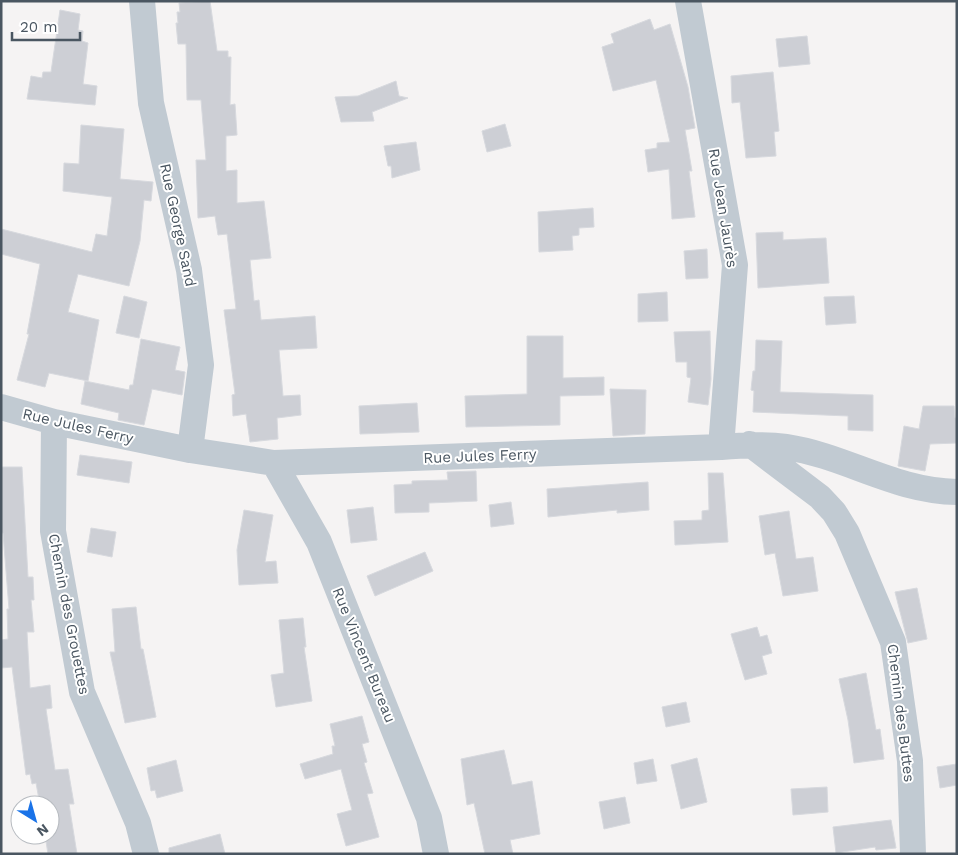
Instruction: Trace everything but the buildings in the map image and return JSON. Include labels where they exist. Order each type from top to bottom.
[{"type":"street","name":"Rue George Sand","points":[[142,1],[151,103],[189,270],[201,365],[190,450]]},
{"type":"street","name":"Rue Jean Jaurès","points":[[688,1],[735,265],[721,447]]},
{"type":"street","name":"Rue Jules Ferry","points":[[1,407],[54,422],[190,450],[274,463],[721,447],[750,444],[787,448],[817,456],[913,488],[957,492]]},
{"type":"street","name":"Chemin des Grouettes","points":[[54,422],[52,530],[82,692],[138,823],[146,854]]},
{"type":"street","name":"Chemin des Buttes","points":[[750,444],[820,497],[834,512],[847,533],[893,642],[910,761],[913,854]]},
{"type":"street","name":"Rue Vincent Bureau","points":[[274,463],[319,542],[429,818],[436,854]]}]
